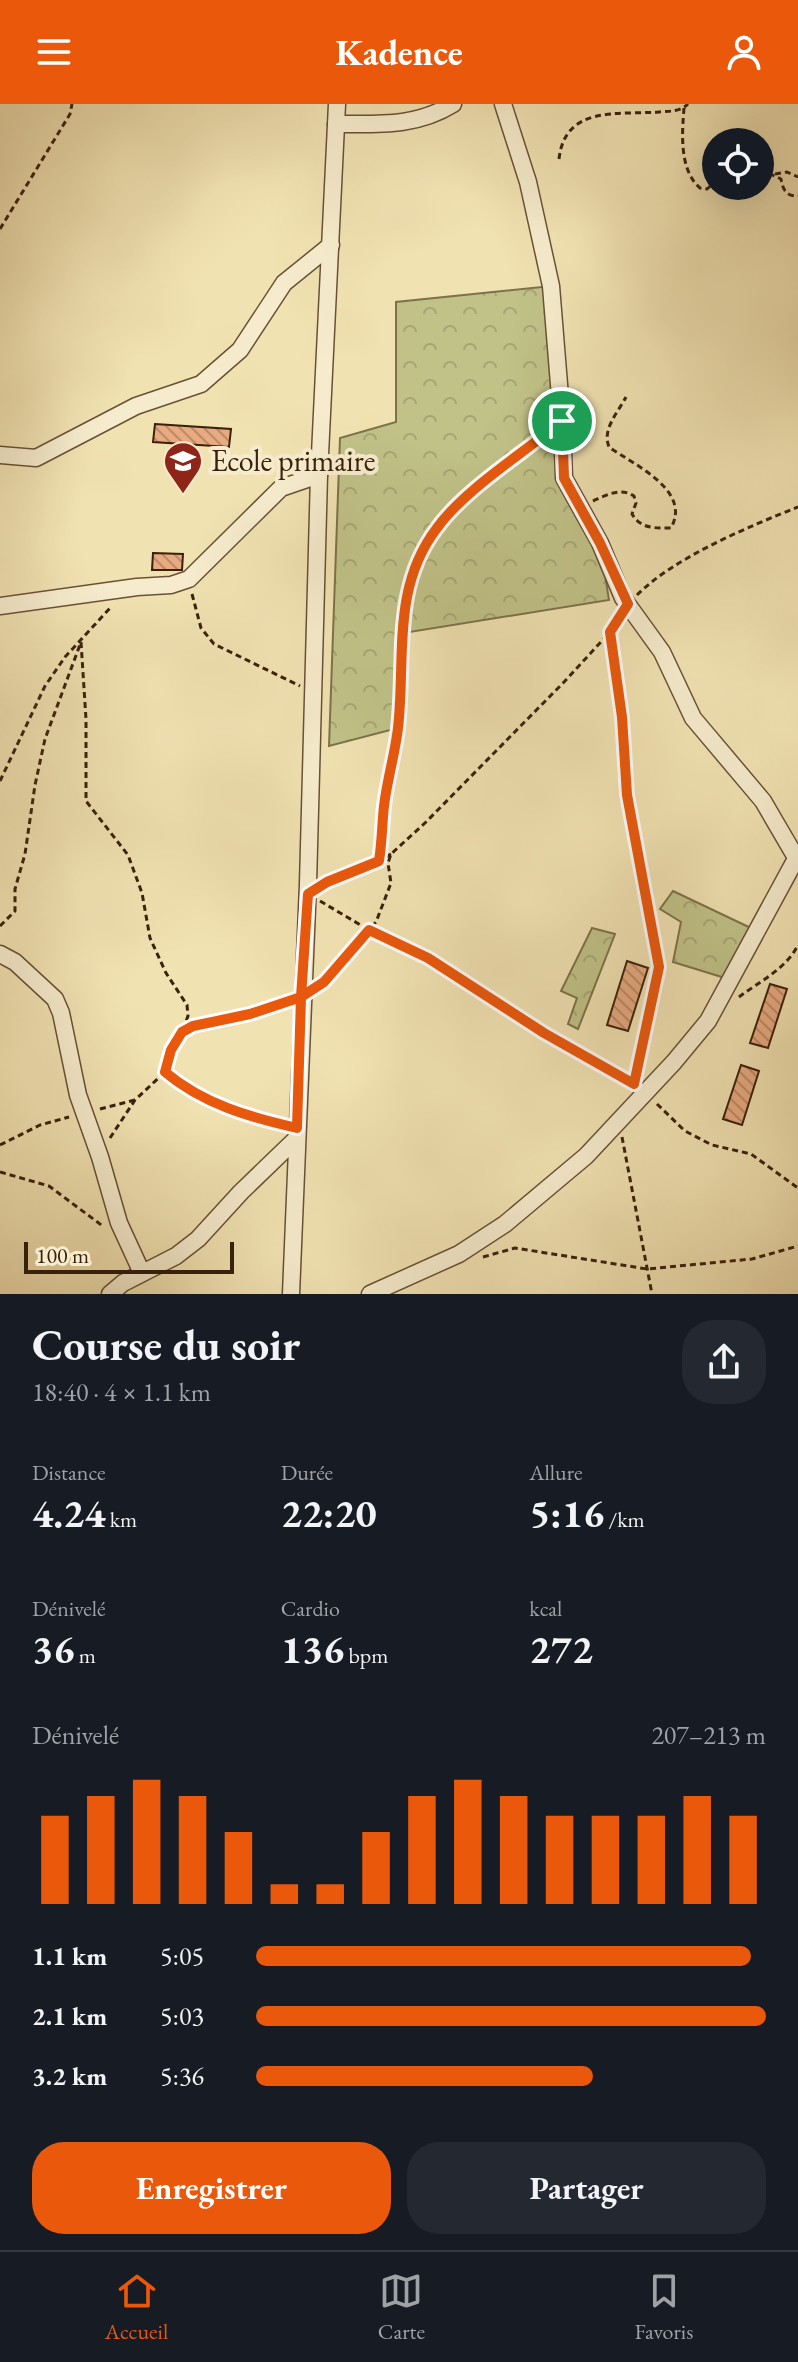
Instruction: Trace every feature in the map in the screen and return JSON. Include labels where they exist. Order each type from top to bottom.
[{"type":"street","points":[[291,1294],[301,997],[308,894],[319,475],[337,104]]},
{"type":"street","points":[[336,124],[412,122],[432,116],[453,104]]},
{"type":"street","points":[[370,1294],[459,1254],[505,1224],[586,1156],[619,1118],[637,1091],[708,1021],[797,858],[763,801],[693,718],[662,652],[628,604],[600,543],[564,478],[551,286],[528,182],[503,104]]},
{"type":"street","points":[[0,455],[36,458],[136,406],[201,384],[240,350],[284,283],[331,245]]},
{"type":"street","points":[[0,606],[125,588],[171,585],[189,579],[281,488],[319,475]]},
{"type":"street","points":[[0,954],[15,962],[55,999],[61,1013],[78,1095],[119,1223],[142,1273]]},
{"type":"street","points":[[110,1294],[123,1283],[176,1256],[198,1239],[297,1133]]},
{"type":"path","points":[[0,229],[70,114],[72,104]]},
{"type":"path","points":[[559,159],[568,132],[596,114],[609,116],[684,108],[688,104]]},
{"type":"path","points":[[684,108],[682,130],[688,172],[702,188]]},
{"type":"path","points":[[774,174],[787,172],[798,177]]},
{"type":"path","points":[[774,174],[781,179],[783,190],[789,196],[798,196]]},
{"type":"path","points":[[580,510],[590,502],[627,491],[634,496],[636,503],[632,514],[646,527],[671,528],[676,519],[664,485],[609,447],[607,431],[626,397]]},
{"type":"path","points":[[379,861],[384,807],[398,728],[403,610],[408,586],[436,528],[463,498],[562,421]]},
{"type":"path","points":[[798,507],[756,524],[662,574],[628,604],[610,632],[565,681],[391,854],[327,882],[308,894],[369,930],[428,958],[637,1091],[685,1131],[712,1145],[751,1154],[798,1188]]},
{"type":"path","points":[[189,579],[201,628],[214,644],[314,693]]},
{"type":"path","points":[[0,781],[45,686],[65,657],[125,588]]},
{"type":"path","points":[[610,632],[622,717],[627,795],[659,967],[637,1091]]},
{"type":"path","points":[[0,926],[15,911],[15,889],[25,854],[45,739],[81,642]]},
{"type":"path","points":[[81,642],[86,719],[86,801],[128,855],[142,893],[150,938],[166,973],[187,1005],[188,1016],[171,1050],[165,1072],[135,1100],[100,1157]]},
{"type":"path","points":[[182,1032],[193,1026],[250,1014],[301,997],[324,982],[376,922],[391,883],[388,863],[391,854]]},
{"type":"path","points":[[731,1003],[796,955],[798,945]]},
{"type":"path","points":[[165,1072],[181,1086],[217,1105],[297,1133]]},
{"type":"path","points":[[0,1145],[40,1125],[135,1100]]},
{"type":"path","points":[[619,1118],[652,1294]]},
{"type":"path","points":[[0,1172],[49,1186],[106,1229]]},
{"type":"path","points":[[470,1260],[515,1248],[647,1269],[752,1259],[798,1246]]},
{"type":"green space","points":[[551,286],[564,478],[600,543],[609,600],[403,633],[398,728],[329,746],[340,438],[396,422],[396,302]]},
{"type":"green space","points":[[673,891],[753,929],[725,978],[673,962],[681,922],[660,909]]},
{"type":"green space","points":[[592,928],[615,934],[578,1029],[568,1024],[577,998],[561,991]]},
{"type":"building","points":[[155,424],[231,429],[229,447],[153,442]]},
{"type":"building","points":[[153,553],[183,554],[182,570],[152,570]]},
{"type":"building","points":[[627,961],[648,968],[628,1031],[607,1025]]},
{"type":"building","points":[[770,984],[787,989],[768,1048],[750,1043]]},
{"type":"building","points":[[741,1065],[759,1071],[742,1125],[723,1119]]},
{"type":"place","name":"Ecole primaire","points":[[183,495]]},
{"type":"route","points":[[562,421],[463,498],[436,528],[408,586],[403,610],[398,728],[384,807],[379,861],[327,882],[308,894],[301,997],[250,1014],[193,1026],[182,1032],[171,1050],[165,1072],[181,1086],[217,1105],[297,1128],[301,997],[324,982],[369,930],[428,958],[544,1033],[634,1084],[659,967],[627,795],[622,717],[610,632],[628,604],[600,543],[564,478],[562,421]]}]
